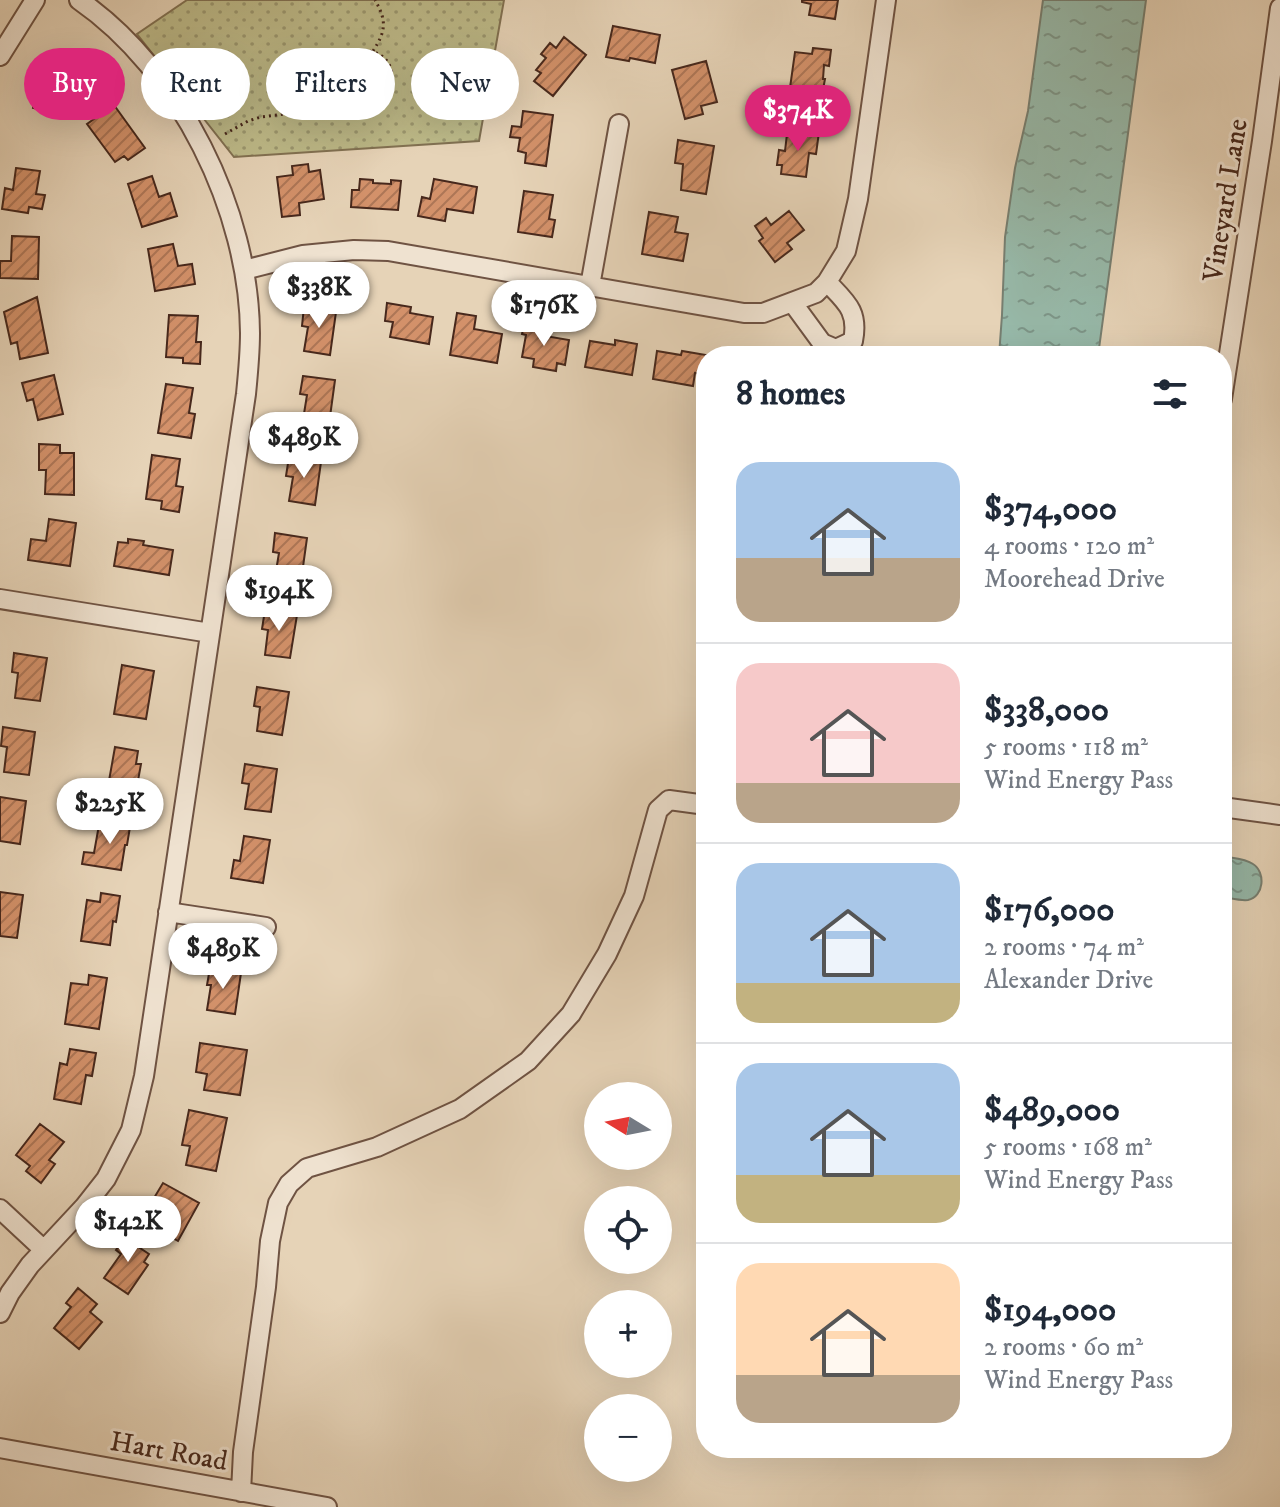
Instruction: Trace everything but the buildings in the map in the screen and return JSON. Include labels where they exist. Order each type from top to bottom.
[{"type":"street","points":[[0,56],[35,0]]},
{"type":"street","points":[[0,1313],[10,1293],[44,1250],[106,1179],[131,1130],[144,1076],[246,394],[250,331],[244,270],[226,203],[199,140],[151,66],[124,37],[79,0]]},
{"type":"street","points":[[244,270],[328,251],[388,251],[744,313],[763,313],[792,302],[821,288],[846,251],[856,210],[886,0]]},
{"type":"street","name":"Vineyard Lane","points":[[1232,347],[1271,142],[1280,8]]},
{"type":"street","points":[[590,286],[619,124]]},
{"type":"street","points":[[821,288],[850,307],[856,326],[853,341],[842,346]]},
{"type":"street","points":[[792,302],[822,343],[829,346]]},
{"type":"street","points":[[0,599],[210,633]]},
{"type":"street","points":[[241,1492],[243,1452],[270,1241],[278,1203],[289,1184],[307,1168],[377,1147],[460,1109],[528,1061],[571,1014],[607,954],[634,896],[658,810],[669,800],[696,804]]},
{"type":"street","points":[[1232,808],[1280,815]]},
{"type":"street","points":[[168,912],[266,927]]},
{"type":"street","points":[[0,1209],[44,1250]]},
{"type":"street","name":"Hart Road","points":[[0,1448],[327,1507]]},
{"type":"path","points":[[375,0],[384,29],[375,48]]},
{"type":"path","points":[[225,134],[248,121],[266,116]]},
{"type":"shaded area","points":[[187,0],[504,0],[495,48],[411,48],[411,120],[483,120],[479,141],[234,157],[205,120],[250,120],[250,48],[148,48],[137,34]]},
{"type":"water","points":[[1043,0],[1146,0],[1099,346],[1000,346],[1005,237],[1015,168],[1028,111]]},
{"type":"water","points":[[1232,858],[1246,860],[1260,873],[1260,889],[1253,898],[1232,898]]}]
